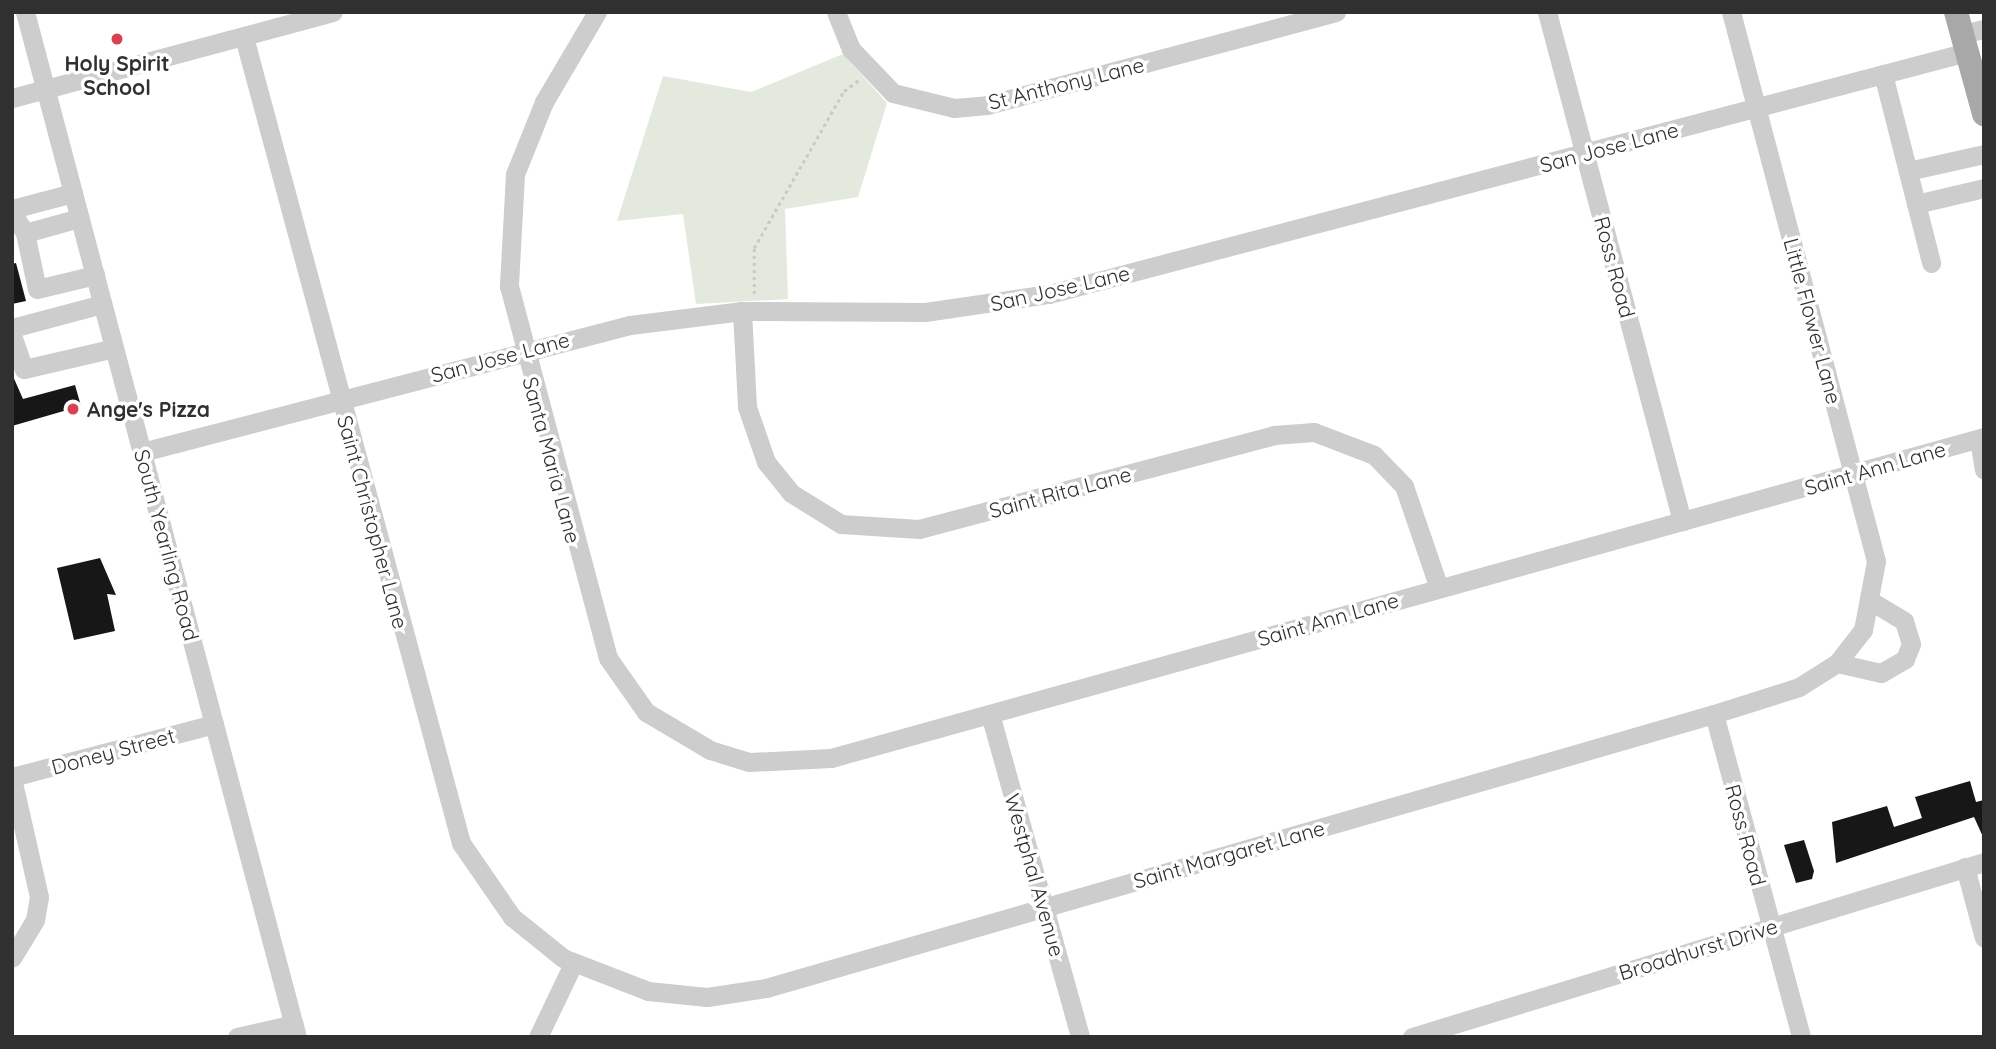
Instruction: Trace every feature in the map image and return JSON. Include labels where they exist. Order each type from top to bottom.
[{"type":"main road","points":[[1967,32],[1983,105]]},
{"type":"street","name":"South Yearling Road","points":[[25,12],[295,1030]]},
{"type":"street","name":"Santa Maria Lane","points":[[597,12],[544,102],[515,174],[506,244],[523,351],[596,628],[625,687],[673,734]]},
{"type":"street","name":"St Anthony Lane","points":[[836,12],[869,72],[893,93],[924,104],[987,105],[1336,12]]},
{"type":"street","name":"Ross Road","points":[[1547,12],[1682,522]]},
{"type":"street","name":"Little Flower Lane","points":[[1731,12],[1855,473],[1876,561],[1872,602],[1863,630]]},
{"type":"street","points":[[12,98],[331,13]]},
{"type":"street","name":"San Jose Lane","points":[[142,452],[630,325],[748,311],[925,313],[1049,294],[1883,74],[1967,32]]},
{"type":"street","name":"Saint Christopher Lane","points":[[244,37],[461,843],[512,917],[573,964]]},
{"type":"street","points":[[1883,74],[1931,262]]},
{"type":"street","points":[[1908,171],[1984,154]]},
{"type":"street","points":[[1916,204],[1984,188]]},
{"type":"street","points":[[73,193],[12,211],[24,233],[37,289],[95,275]]},
{"type":"street","points":[[24,233],[79,218]]},
{"type":"street","points":[[12,328],[102,304]]},
{"type":"street","name":"Saint Rita Lane","points":[[748,311],[747,407],[763,455],[791,493],[841,524],[919,529],[1274,435],[1314,432],[1374,455],[1404,486],[1439,588]]},
{"type":"street","points":[[12,335],[24,369],[114,348]]},
{"type":"street","points":[[1981,438],[1983,466]]},
{"type":"street","name":"Saint Ann Lane","points":[[673,734],[749,762],[788,764],[990,714],[1981,438]]},
{"type":"street","points":[[1837,663],[1881,673],[1905,659],[1911,644],[1904,621],[1872,602]]},
{"type":"street","name":"Saint Margaret Lane","points":[[573,964],[648,991],[737,994],[1044,908],[1799,687],[1837,663],[1863,630]]},
{"type":"street","name":"Westphal Avenue","points":[[990,714],[1080,1037]]},
{"type":"street","name":"Ross Road","points":[[1714,714],[1801,1037]]},
{"type":"street","name":"Doney Street","points":[[12,778],[214,724]]},
{"type":"street","points":[[12,778],[39,897],[35,920],[12,958]]},
{"type":"street","points":[[1974,864],[1984,938]]},
{"type":"street","name":"Broadhurst Drive","points":[[1412,1037],[1436,1033],[1974,864]]},
{"type":"street","points":[[538,1037],[573,964]]},
{"type":"street","points":[[243,1036],[295,1030]]},
{"type":"path","points":[[748,311],[754,248],[845,91],[869,72]]},
{"type":"shaded area","points":[[843,54],[887,103],[858,197],[785,209],[788,299],[696,304],[683,214],[617,221],[663,76],[751,92]]},
{"type":"building","points":[[16,263],[26,301],[12,304],[12,264]]},
{"type":"building","points":[[12,374],[23,399],[75,385],[81,406],[12,426]]},
{"type":"building","points":[[100,558],[116,595],[107,594],[115,631],[74,640],[57,568]]},
{"type":"building","points":[[1970,781],[1976,802],[1984,800],[1984,839],[1974,817],[1836,863],[1832,822],[1887,806],[1894,827],[1922,818],[1915,797]]},
{"type":"building","points":[[1804,840],[1814,871],[1812,879],[1796,883],[1784,845]]},
{"type":"place","name":"Holy Spirit School","points":[[117,39]]},
{"type":"place","name":"Ange's Pizza","points":[[73,409]]}]
